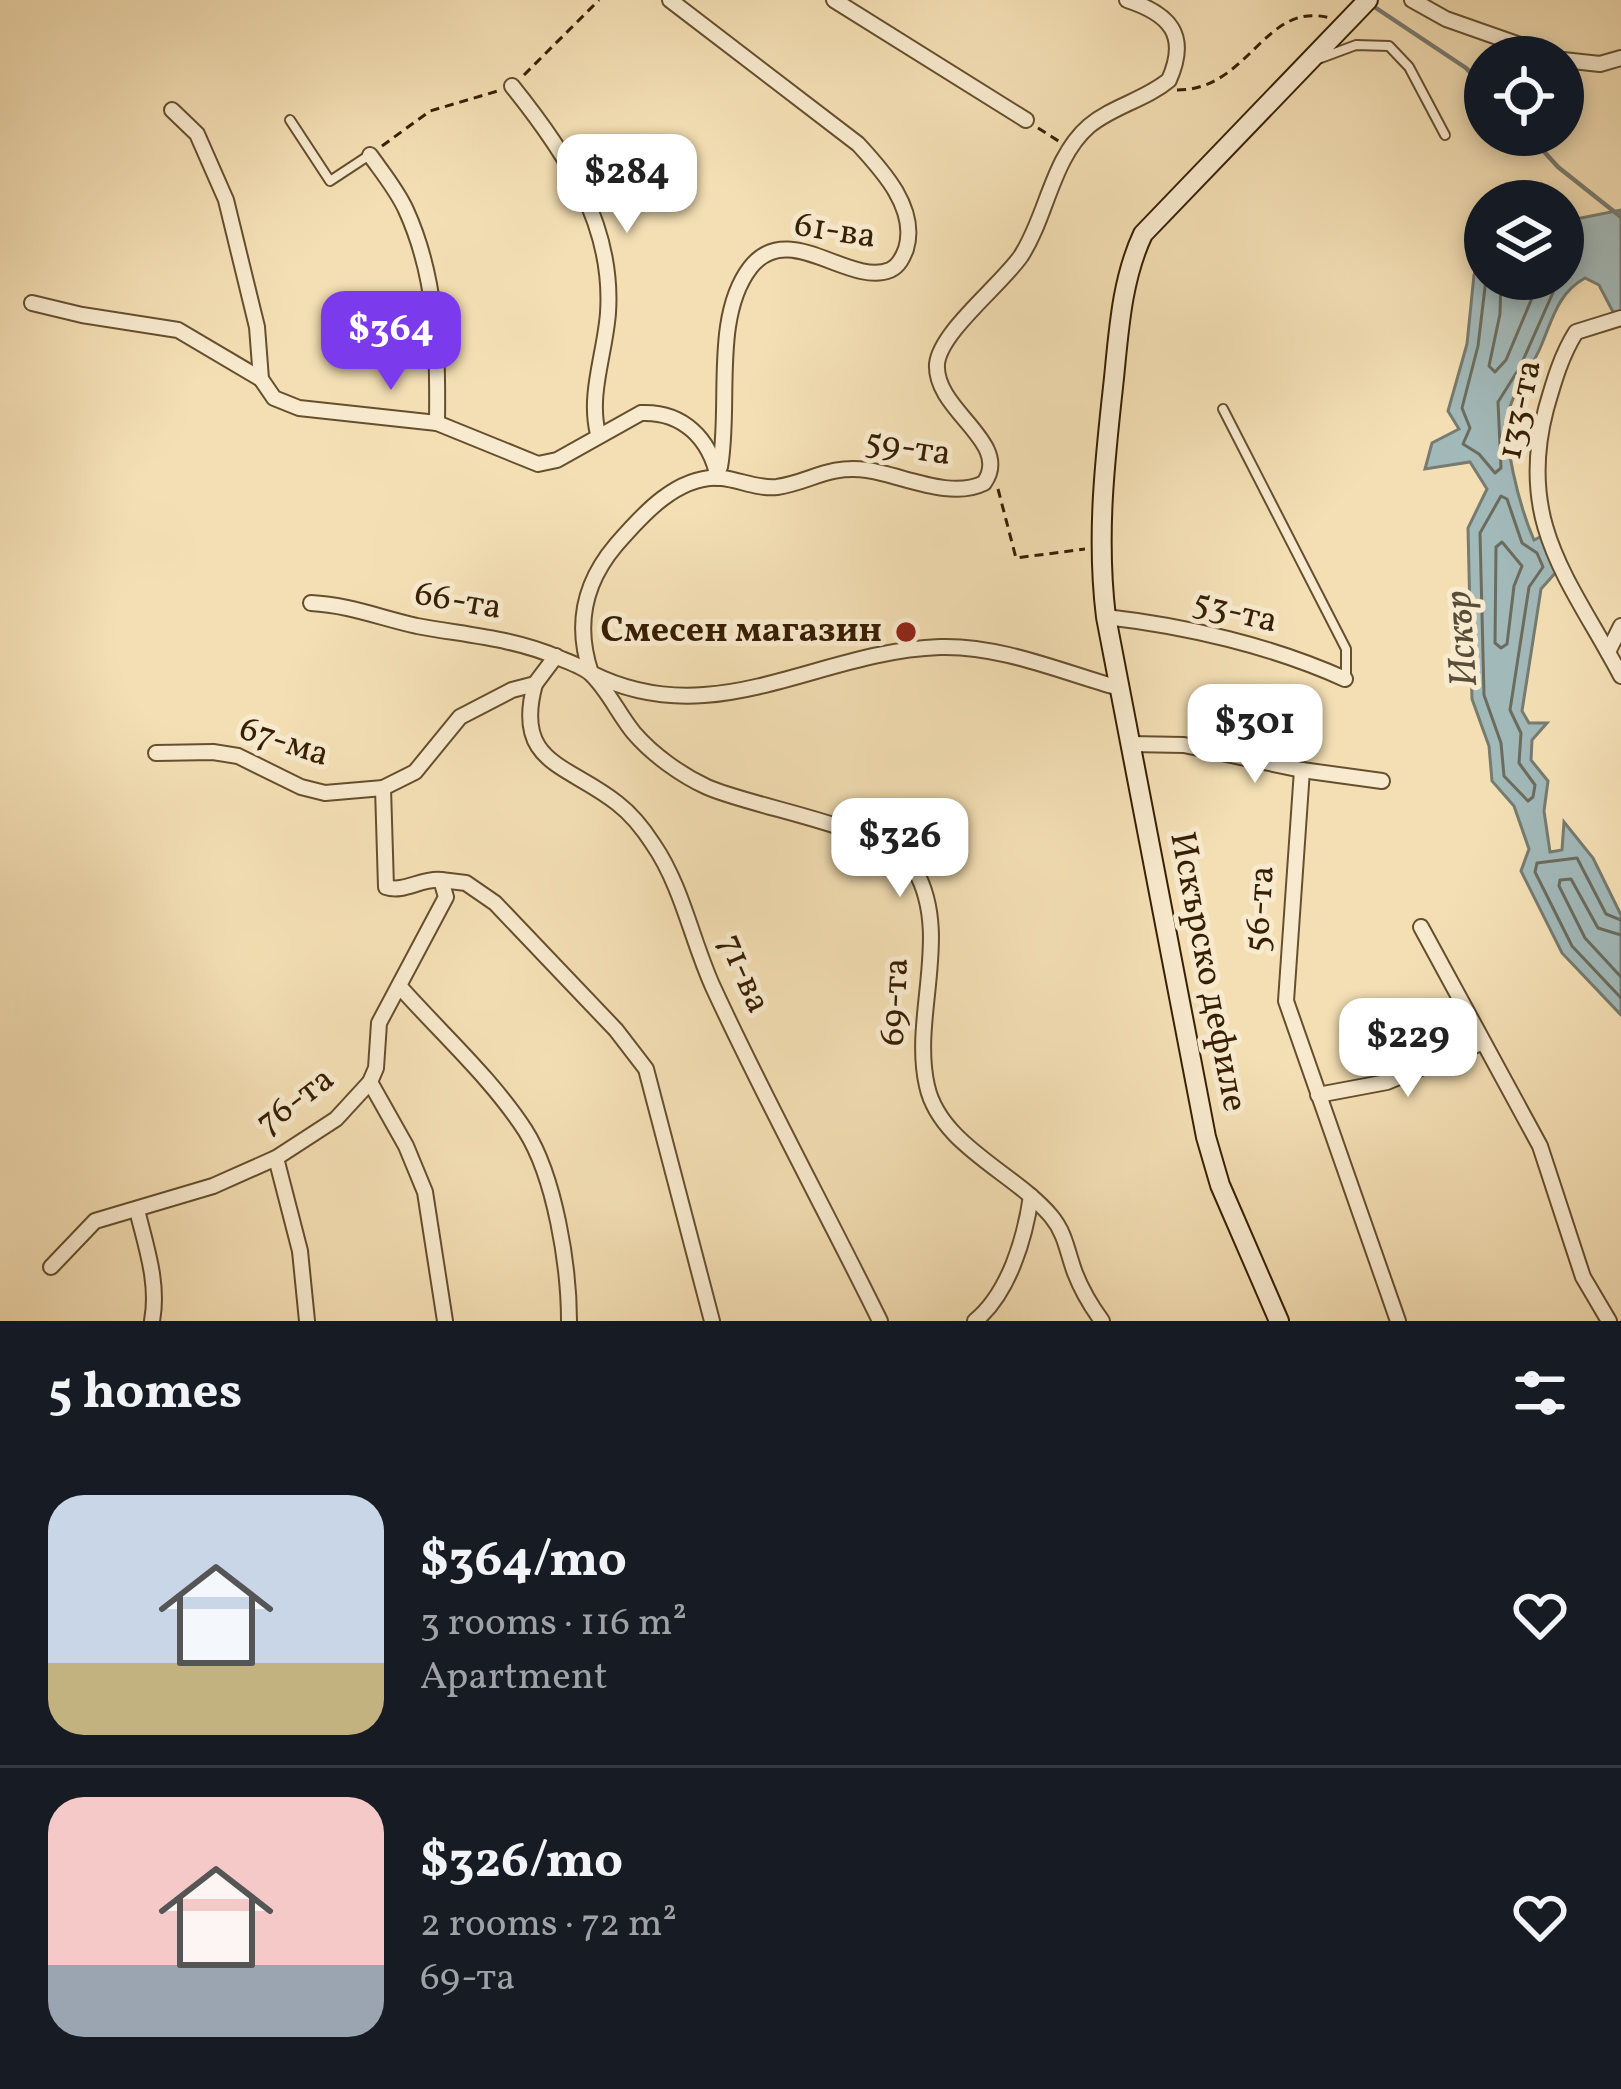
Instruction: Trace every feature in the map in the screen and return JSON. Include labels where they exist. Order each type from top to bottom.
[{"type":"main road","name":"Искърско дефиле","points":[[1279,1321],[1220,1185],[1205,1137],[1106,617],[1099,548],[1118,340],[1132,258],[1160,213],[1357,12]]},
{"type":"street","name":"61-ва","points":[[670,0],[858,144],[883,171],[907,218],[908,242],[901,261],[888,271],[870,272],[788,250],[765,254],[752,266],[730,310],[727,430],[718,478]]},
{"type":"street","points":[[834,0],[1026,121]]},
{"type":"street","points":[[1127,0],[1164,17],[1174,31],[1179,50],[1175,66],[1157,90]]},
{"type":"street","points":[[1412,0],[1446,19],[1494,36]]},
{"type":"street","points":[[1584,62],[1621,58]]},
{"type":"street","points":[[512,86],[562,155],[599,227],[608,292],[593,415],[598,434]]},
{"type":"street","name":"59-та","points":[[591,674],[581,644],[581,616],[589,587],[607,556],[677,489],[718,478],[778,487],[842,469],[957,489],[984,483],[991,470],[988,449],[939,384],[939,355],[945,342],[1022,254],[1056,175],[1088,127],[1157,90]]},
{"type":"street","points":[[172,110],[197,134],[226,200],[257,327],[261,379]]},
{"type":"street","points":[[370,154],[405,206],[431,288],[438,340],[437,423]]},
{"type":"street","points":[[32,303],[178,330],[261,379],[274,398],[299,408],[437,423],[538,464],[557,460],[641,413],[671,417],[704,440],[713,453],[718,478]]},
{"type":"street","name":"133-та","points":[[1621,318],[1576,332],[1564,351],[1541,428],[1536,471],[1542,527],[1621,676]]},
{"type":"street","name":"66-та","points":[[311,603],[342,605],[394,621],[507,641],[556,656],[591,674]]},
{"type":"street","name":"53-та","points":[[1106,617],[1277,654],[1345,679]]},
{"type":"street","points":[[1608,652],[1621,626]]},
{"type":"street","points":[[591,674],[642,694],[674,698],[759,688],[898,651],[943,647],[984,650],[1119,688]]},
{"type":"street","points":[[556,656],[535,683],[460,717],[415,772],[383,788],[386,886],[394,890],[429,879],[466,883],[495,903],[616,1030],[646,1069],[712,1321]]},
{"type":"street","name":"69-та","points":[[591,674],[638,738],[703,785],[871,837],[901,852],[925,896],[930,930],[923,1063],[928,1091],[957,1135],[1031,1196],[1065,1234],[1080,1284],[1102,1321]]},
{"type":"street","name":"71-ва","points":[[535,683],[529,730],[541,748],[565,773],[619,804],[656,847],[710,981],[880,1321]]},
{"type":"street","points":[[1130,744],[1184,745],[1382,781]]},
{"type":"street","name":"67-ма","points":[[156,753],[238,756],[301,787],[325,793],[383,788]]},
{"type":"street","name":"56-та","points":[[1302,770],[1286,1000],[1398,1321]]},
{"type":"street","name":"76-та","points":[[52,1267],[95,1221],[212,1186],[276,1158],[336,1119],[370,1082],[376,1068],[379,1023],[446,897],[441,880]]},
{"type":"street","points":[[1421,927],[1540,1146],[1583,1277],[1609,1321]]},
{"type":"street","points":[[401,988],[527,1133],[542,1168],[565,1265],[569,1321]]},
{"type":"street","points":[[1318,1096],[1387,1082],[1481,1043]]},
{"type":"street","points":[[370,1082],[425,1192],[445,1321]]},
{"type":"street","points":[[276,1158],[300,1251],[307,1321]]},
{"type":"street","points":[[975,1321],[987,1311],[1011,1266],[1031,1196]]},
{"type":"street","points":[[137,1210],[153,1274],[152,1321]]},
{"type":"lane","points":[[1308,62],[1356,45],[1389,46],[1409,67],[1445,135]]},
{"type":"lane","points":[[290,120],[330,181],[370,154]]},
{"type":"lane","points":[[1223,409],[1346,649],[1345,679]]},
{"type":"path","points":[[370,154],[430,111],[512,86],[599,0]]},
{"type":"path","points":[[1157,90],[1208,87],[1234,68],[1274,24],[1292,15],[1357,12]]},
{"type":"path","points":[[1026,121],[1072,150]]},
{"type":"path","points":[[991,470],[1016,558],[1099,548]]},
{"type":"water","points":[[1621,210],[1621,311],[1613,312],[1599,285],[1584,279],[1584,217]]},
{"type":"water","points":[[1471,300],[1562,300],[1508,418],[1513,472],[1529,527],[1534,540],[1542,536],[1558,570],[1541,589],[1522,711],[1529,723],[1547,723],[1532,740],[1531,760],[1548,781],[1544,811],[1550,852],[1562,850],[1564,822],[1593,858],[1621,915],[1621,1015],[1562,953],[1521,871],[1529,849],[1514,806],[1492,781],[1489,746],[1472,699],[1468,528],[1487,489],[1470,462],[1425,469],[1432,443],[1459,429],[1448,411],[1467,344]]},
{"type":"waterway","points":[[1373,6],[1464,67]]},
{"type":"waterway","points":[[1548,156],[1621,217]]},
{"type":"place","name":"Смесен магазин","points":[[906,632]]},
{"type":"water label","name":"Искър","points":[[1463,639]]}]
